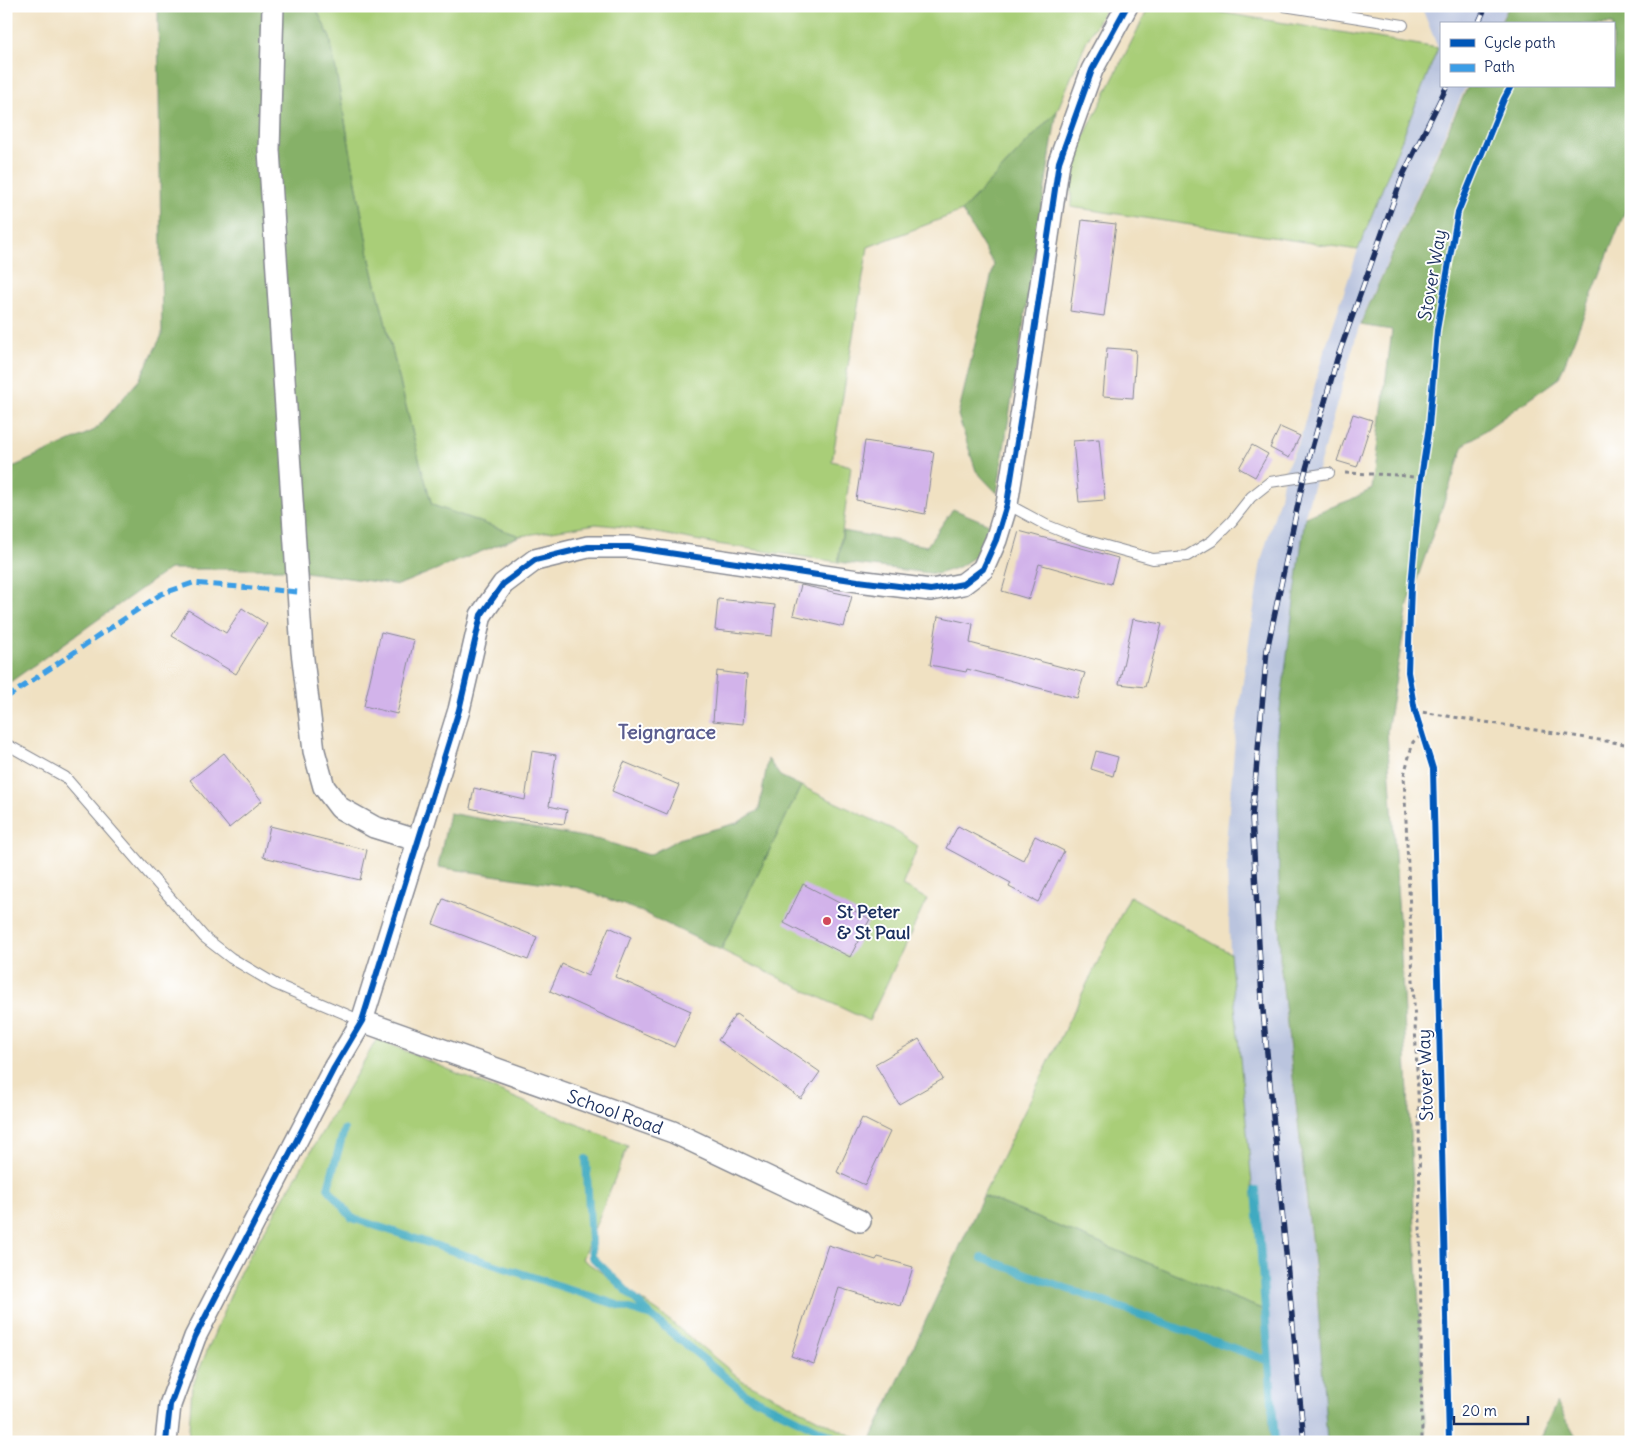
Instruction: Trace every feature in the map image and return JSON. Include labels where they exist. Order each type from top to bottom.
[{"type":"street","points":[[274,6],[269,150],[302,651],[314,751],[324,787],[340,808],[374,826],[419,841]]},
{"type":"street","points":[[166,1442],[170,1405],[195,1337],[334,1068],[362,1021],[459,710],[481,615],[503,584],[535,560],[588,547],[629,548],[931,590],[962,584],[983,569],[996,540],[1007,504],[1059,162],[1092,70],[1127,6]]},
{"type":"street","name":"School Road","points":[[362,1021],[673,1132],[860,1221]]},
{"type":"lane","points":[[1284,6],[1403,25]]},
{"type":"lane","points":[[1007,504],[1046,525],[1081,539],[1153,559],[1187,556],[1212,541],[1232,521],[1251,497],[1270,482],[1329,473]]},
{"type":"lane","points":[[6,744],[65,777],[204,937],[231,958],[275,984],[362,1021]]},
{"type":"path","points":[[1420,488],[1423,470]]},
{"type":"path","points":[[1329,473],[1398,475],[1422,478]]},
{"type":"path","points":[[1413,701],[1417,719]]},
{"type":"path","points":[[1415,711],[1631,745]]},
{"type":"path","points":[[1419,728],[1424,744]]},
{"type":"path","points":[[1421,736],[1414,742],[1404,775],[1419,1116],[1422,1442]]},
{"type":"shaded area","points":[[1421,6],[1508,6],[1500,22],[1440,22],[1440,88],[1465,88],[1360,323],[1305,515],[1277,731],[1279,961],[1316,1291],[1327,1442],[1271,1442],[1264,1310],[1230,953],[1226,843],[1236,728],[1261,561],[1280,497],[1285,471],[1301,436],[1323,355],[1358,250],[1438,48]]},
{"type":"green space","points":[[158,6],[315,6],[330,38],[370,260],[432,505],[520,536],[398,585],[284,569],[169,569],[6,685],[6,470],[95,430],[139,380],[162,335]]},
{"type":"green space","points":[[315,6],[1107,6],[1086,42],[1057,111],[962,211],[868,247],[832,461],[851,466],[838,562],[717,544],[625,527],[596,524],[520,536],[432,505],[370,260],[330,38]]},
{"type":"green space","points":[[1154,6],[1181,6],[1438,48],[1358,250],[1071,207],[1072,160],[1148,9]]},
{"type":"green space","points":[[1509,6],[1631,6],[1631,196],[1559,378],[1464,445],[1408,605],[1387,731],[1399,917],[1426,1442],[1327,1442],[1317,1291],[1280,962],[1277,733],[1305,517],[1350,500],[1372,489],[1392,330],[1360,325],[1467,88],[1614,88],[1614,22],[1501,22]]},
{"type":"green space","points":[[1057,111],[997,493],[976,471],[958,415],[994,265],[962,211]]},
{"type":"green space","points":[[953,509],[989,524],[976,556],[959,567],[937,574],[838,562],[843,531],[927,546]]},
{"type":"green space","points":[[768,759],[780,776],[801,786],[721,950],[642,912],[579,888],[438,867],[449,813],[600,840],[649,855],[681,838],[737,823],[759,810]]},
{"type":"green space","points":[[801,786],[894,830],[918,846],[902,886],[927,899],[869,1021],[721,950]]},
{"type":"green space","points":[[1130,896],[1230,953],[1264,1310],[983,1196]]},
{"type":"green space","points":[[377,1039],[628,1146],[582,1259],[659,1312],[743,1381],[864,1442],[188,1442],[192,1387],[241,1270]]},
{"type":"green space","points":[[983,1196],[1264,1310],[1271,1442],[870,1442]]},
{"type":"green space","points":[[1557,1402],[1579,1442],[1538,1442]]},
{"type":"building","points":[[1082,220],[1116,224],[1104,316],[1070,311]]},
{"type":"building","points":[[1107,348],[1136,350],[1133,398],[1103,396]]},
{"type":"building","points":[[1353,414],[1372,420],[1357,467],[1337,461]]},
{"type":"building","points":[[1280,427],[1300,436],[1289,458],[1270,448]]},
{"type":"building","points":[[1099,439],[1105,500],[1079,502],[1073,441]]},
{"type":"building","points":[[865,441],[934,452],[925,514],[856,500]]},
{"type":"building","points":[[1252,445],[1268,454],[1255,477],[1239,468]]},
{"type":"building","points":[[1019,531],[1118,558],[1111,584],[1039,564],[1029,599],[1002,591]]},
{"type":"building","points":[[801,585],[852,596],[844,627],[793,615]]},
{"type":"building","points":[[718,599],[775,605],[772,636],[715,630]]},
{"type":"building","points":[[242,608],[267,624],[236,674],[172,636],[188,610],[226,633]]},
{"type":"building","points":[[938,616],[973,624],[970,643],[1085,673],[1077,698],[967,669],[966,672],[930,665]]},
{"type":"building","points":[[1133,619],[1162,624],[1145,687],[1119,684]]},
{"type":"building","points":[[381,632],[414,640],[397,714],[364,706]]},
{"type":"building","points":[[717,671],[747,675],[743,724],[713,721]]},
{"type":"building","points":[[532,751],[556,755],[549,806],[567,810],[564,824],[508,817],[470,808],[474,788],[525,800]]},
{"type":"building","points":[[1096,751],[1118,757],[1113,776],[1091,769]]},
{"type":"building","points":[[224,753],[262,801],[229,828],[190,780]]},
{"type":"building","points":[[624,762],[679,785],[667,814],[612,791]]},
{"type":"building","points":[[270,826],[367,850],[360,880],[263,857]]},
{"type":"building","points":[[958,826],[1023,860],[1035,836],[1064,851],[1038,902],[1009,887],[1011,883],[946,848]]},
{"type":"building","name":"St Peter & St Paul","points":[[803,884],[870,919],[850,957],[784,923]]},
{"type":"building","points":[[443,899],[537,937],[528,960],[433,924]]},
{"type":"building","points":[[609,927],[631,937],[615,977],[691,1011],[674,1047],[550,991],[562,964],[588,976]]},
{"type":"building","points":[[736,1014],[820,1072],[801,1099],[718,1040]]},
{"type":"building","points":[[919,1039],[943,1079],[899,1104],[875,1064]]},
{"type":"building","points":[[862,1118],[890,1132],[865,1185],[837,1172]]},
{"type":"building","points":[[828,1245],[876,1260],[878,1257],[913,1267],[901,1306],[839,1288],[814,1364],[791,1356]]},
{"type":"waterway","points":[[344,1130],[328,1188],[352,1218],[651,1316],[747,1395],[844,1442]]},
{"type":"waterway","points":[[586,1159],[592,1257],[649,1313]]},
{"type":"waterway","points":[[1256,1190],[1275,1442]]},
{"type":"waterway","points":[[982,1258],[1269,1361]]},
{"type":"railway","points":[[1479,22],[1486,6]]},
{"type":"railway","points":[[1304,1442],[1262,1000],[1252,817],[1267,650],[1304,476],[1337,359],[1403,175],[1446,88]]},
{"type":"marked path","points":[[6,698],[161,594],[193,583],[298,592]]},
{"type":"cycle path","points":[[166,1442],[170,1405],[195,1337],[334,1068],[362,1021],[459,710],[481,615],[503,584],[535,560],[588,547],[629,547],[931,590],[963,584],[983,569],[996,540],[1007,504],[1059,162],[1092,70],[1127,6]]},
{"type":"cycle path","name":"Stover Way","points":[[1449,1442],[1433,769],[1415,711],[1408,672],[1411,586],[1421,478],[1429,426],[1437,330],[1458,212],[1510,88]]},
{"type":"place","name":"St Peter & St Paul","points":[[827,921]]},
{"type":"district","name":"Teigngrace","points":[[667,731]]}]
